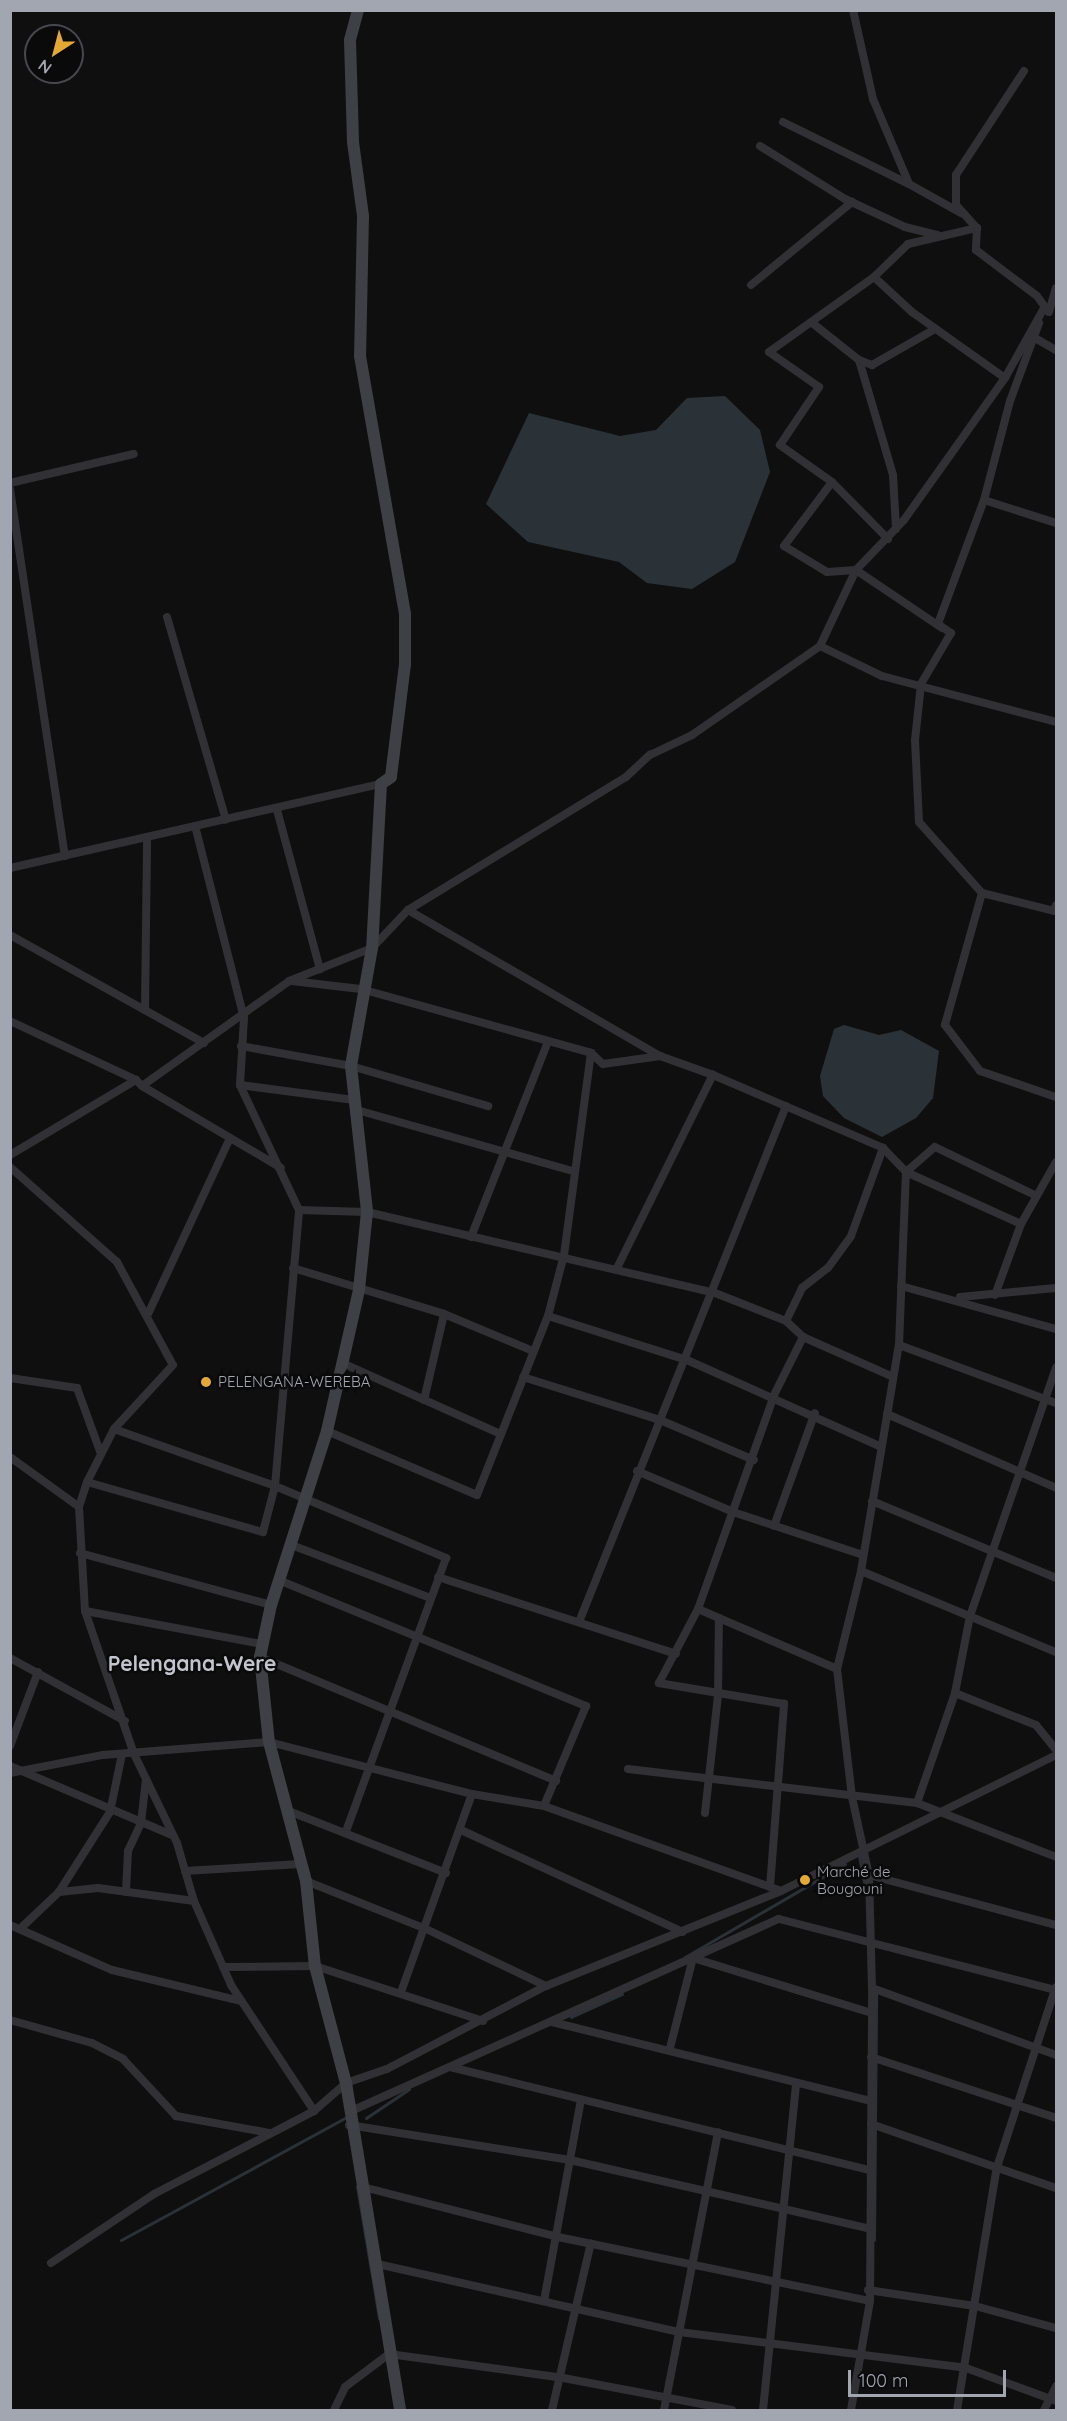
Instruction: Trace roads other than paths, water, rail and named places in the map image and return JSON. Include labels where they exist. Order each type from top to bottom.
[{"type":"street","points":[[10,868],[277,810],[381,784],[391,777],[400,712],[405,614],[360,356],[363,216],[352,142],[350,40],[358,10]]},
{"type":"street","points":[[853,10],[873,99],[909,184]]},
{"type":"street","points":[[1024,71],[956,175],[956,205],[977,228],[976,250],[1037,296],[1046,310]]},
{"type":"street","points":[[783,122],[909,184],[962,213]]},
{"type":"street","points":[[760,146],[852,202],[905,227],[941,236]]},
{"type":"street","points":[[751,285],[852,202]]},
{"type":"street","points":[[888,539],[832,482],[780,445],[819,387],[769,352],[874,277],[908,244],[977,228]]},
{"type":"street","points":[[874,277],[935,329],[1005,378]]},
{"type":"street","points":[[951,633],[938,624],[984,500],[1010,401],[1056,288]]},
{"type":"street","points":[[10,1155],[139,1083],[204,1043],[244,1018],[289,981],[372,948],[408,910],[626,777],[650,754],[692,735],[820,646],[856,570],[896,529],[1005,378],[1046,310]]},
{"type":"street","points":[[811,321],[859,360],[872,365],[935,329]]},
{"type":"street","points":[[1035,339],[1056,350]]},
{"type":"street","points":[[859,360],[893,475],[896,529]]},
{"type":"street","points":[[10,483],[134,454]]},
{"type":"street","points":[[832,482],[784,546],[827,572],[856,570],[951,633]]},
{"type":"street","points":[[10,489],[65,856]]},
{"type":"street","points":[[984,500],[1056,521]]},
{"type":"street","points":[[167,617],[226,820]]},
{"type":"street","points":[[951,633],[921,684],[915,740],[919,822],[982,892],[1054,911],[1056,905]]},
{"type":"street","points":[[820,646],[882,676],[921,684],[1056,722]]},
{"type":"street","points":[[381,784],[372,948],[361,989],[351,1066],[367,1212],[359,1290],[327,1431],[294,1546],[271,1605],[261,1650],[269,1742],[285,1810],[306,1881],[315,1966],[346,2083],[349,2125],[363,2187],[372,2263],[400,2410]]},
{"type":"street","points":[[277,810],[320,969]]},
{"type":"street","points":[[87,1482],[263,1532],[275,1486],[299,1210],[240,1085],[244,1018],[195,826]]},
{"type":"street","points":[[145,1010],[147,837]]},
{"type":"street","points":[[982,892],[945,1025],[981,1071],[1056,1097]]},
{"type":"street","points":[[408,910],[660,1056],[713,1075],[883,1148],[906,1172],[1021,1224]]},
{"type":"street","points":[[10,935],[204,1043]]},
{"type":"street","points":[[289,981],[361,989],[591,1053],[603,1064],[660,1056]]},
{"type":"street","points":[[10,1021],[139,1083],[281,1168]]},
{"type":"street","points":[[471,1237],[508,1150],[548,1042]]},
{"type":"street","points":[[242,1046],[351,1066],[488,1106]]},
{"type":"street","points":[[327,1431],[477,1495],[548,1316],[564,1255],[573,1171],[591,1053]]},
{"type":"street","points":[[616,1268],[713,1075]]},
{"type":"street","points":[[240,1085],[355,1105],[573,1171]]},
{"type":"street","points":[[579,1622],[637,1471],[715,1293],[786,1106]]},
{"type":"street","points":[[148,1314],[230,1138]]},
{"type":"street","points":[[851,2410],[870,2301],[868,2228],[872,2101],[872,1988],[868,1938],[869,1875],[861,1849],[852,1797],[837,1669],[861,1571],[879,1446],[887,1414],[891,1376],[899,1345],[906,1172],[935,1147],[1037,1196]]},
{"type":"street","points":[[786,1321],[802,1288],[828,1268],[851,1236],[883,1148]]},
{"type":"street","points":[[995,1295],[1021,1224],[1056,1162]]},
{"type":"street","points":[[10,1167],[117,1262],[148,1314],[173,1365],[114,1429],[87,1482],[79,1507],[85,1611],[125,1721],[134,1754],[172,1834],[194,1901],[223,1966],[241,2001],[314,2111]]},
{"type":"street","points":[[299,1210],[367,1212],[471,1237],[564,1255],[715,1293],[786,1321],[802,1337],[891,1376]]},
{"type":"street","points":[[293,1268],[359,1290],[444,1314],[533,1351]]},
{"type":"street","points":[[901,1286],[954,1297],[1056,1329]]},
{"type":"street","points":[[954,1297],[1056,1288]]},
{"type":"street","points":[[424,1400],[444,1314]]},
{"type":"street","points":[[548,1316],[687,1360],[815,1413],[879,1446]]},
{"type":"street","points":[[770,1887],[784,1704],[717,1695],[659,1683],[698,1609],[754,1460],[774,1395],[802,1337]]},
{"type":"street","points":[[899,1345],[1056,1403]]},
{"type":"street","points":[[342,1364],[501,1434]]},
{"type":"street","points":[[917,1803],[955,1693],[970,1616],[1056,1366]]},
{"type":"street","points":[[523,1377],[660,1420],[754,1460]]},
{"type":"street","points":[[10,1378],[77,1388],[101,1454]]},
{"type":"street","points":[[774,1526],[815,1413]]},
{"type":"street","points":[[887,1414],[1056,1488]]},
{"type":"street","points":[[114,1429],[275,1486],[446,1558],[346,1832]]},
{"type":"street","points":[[10,1457],[79,1507]]},
{"type":"street","points":[[637,1471],[733,1512],[863,1555]]},
{"type":"street","points":[[872,1501],[1056,1578]]},
{"type":"street","points":[[294,1546],[430,1598]]},
{"type":"street","points":[[80,1553],[271,1605]]},
{"type":"street","points":[[861,1571],[1056,1652]]},
{"type":"street","points":[[438,1577],[676,1653]]},
{"type":"street","points":[[281,1581],[586,1706],[544,1806]]},
{"type":"street","points":[[698,1609],[837,1669]]},
{"type":"street","points":[[85,1611],[261,1650],[556,1781]]},
{"type":"street","points":[[705,1814],[717,1695],[718,1618]]},
{"type":"street","points":[[10,1658],[125,1721]]},
{"type":"street","points":[[10,1746],[38,1672]]},
{"type":"street","points":[[955,1693],[1036,1725],[1056,1750]]},
{"type":"street","points":[[10,1773],[122,1754],[269,1742],[472,1794],[544,1806],[781,1891]]},
{"type":"street","points":[[22,1927],[59,1893],[110,1812],[122,1754]]},
{"type":"street","points":[[51,2263],[154,2194],[314,2111],[346,2083],[387,2069],[546,1986],[781,1891],[861,1849],[942,1812],[1056,1755]]},
{"type":"street","points":[[10,1766],[110,1812],[172,1834]]},
{"type":"street","points":[[628,1769],[778,1790],[917,1803],[1056,1857]]},
{"type":"street","points":[[126,1892],[128,1851],[141,1823],[146,1778]]},
{"type":"street","points":[[401,1992],[426,1929],[472,1794]]},
{"type":"street","points":[[285,1810],[446,1873]]},
{"type":"street","points":[[461,1830],[683,1932]]},
{"type":"street","points":[[185,1871],[300,1864]]},
{"type":"street","points":[[869,1875],[1056,1925]]},
{"type":"street","points":[[306,1881],[426,1929],[546,1986]]},
{"type":"street","points":[[59,1893],[126,1892],[194,1901]]},
{"type":"street","points":[[349,2112],[779,1919],[868,1938],[1056,1989],[997,2167],[966,2368],[957,2410]]},
{"type":"street","points":[[10,1925],[22,1927],[112,1970],[241,2001]]},
{"type":"street","points":[[693,1958],[872,2013]]},
{"type":"street","points":[[670,2048],[693,1958]]},
{"type":"street","points":[[223,1966],[315,1966],[483,2020]]},
{"type":"street","points":[[872,1988],[1056,2055]]},
{"type":"street","points":[[10,2020],[93,2043],[123,2059],[176,2116],[271,2133]]},
{"type":"street","points":[[551,2022],[670,2048],[796,2084],[872,2101]]},
{"type":"street","points":[[871,2057],[1056,2118]]},
{"type":"street","points":[[450,2067],[790,2148],[870,2170]]},
{"type":"street","points":[[763,2410],[780,2284],[783,2212],[796,2084]]},
{"type":"street","points":[[544,2301],[558,2237],[581,2099]]},
{"type":"street","points":[[871,2124],[1056,2188]]},
{"type":"street","points":[[349,2125],[570,2160],[708,2190],[783,2212],[868,2228]]},
{"type":"street","points":[[664,2410],[718,2132]]},
{"type":"street","points":[[363,2187],[558,2237],[870,2301]]},
{"type":"street","points":[[552,2410],[573,2308],[591,2243]]},
{"type":"street","points":[[372,2263],[679,2332],[771,2347],[966,2368],[1053,2400]]},
{"type":"street","points":[[868,2290],[975,2306],[1056,2328]]},
{"type":"street","points":[[334,2410],[345,2387],[389,2354],[558,2377],[732,2410]]},
{"type":"street","points":[[1044,2410],[1053,2400],[1056,2386]]},
{"type":"waterway","points":[[859,1856],[866,1893]]},
{"type":"waterway","points":[[685,1957],[845,1864]]},
{"type":"waterway","points":[[874,2240],[876,1992]]},
{"type":"waterway","points":[[571,2017],[622,1994]]},
{"type":"waterway","points":[[366,2118],[409,2089]]},
{"type":"waterway","points":[[121,2240],[347,2117]]},
{"type":"waterway","points":[[357,2186],[379,2318]]},
{"type":"place","name":"PELENGANA-WEREBA","points":[[206,1382]]},
{"type":"place","name":"Marché de Bougouni","points":[[805,1880]]},
{"type":"district","name":"Pelengana-Were","points":[[192,1663]]}]
